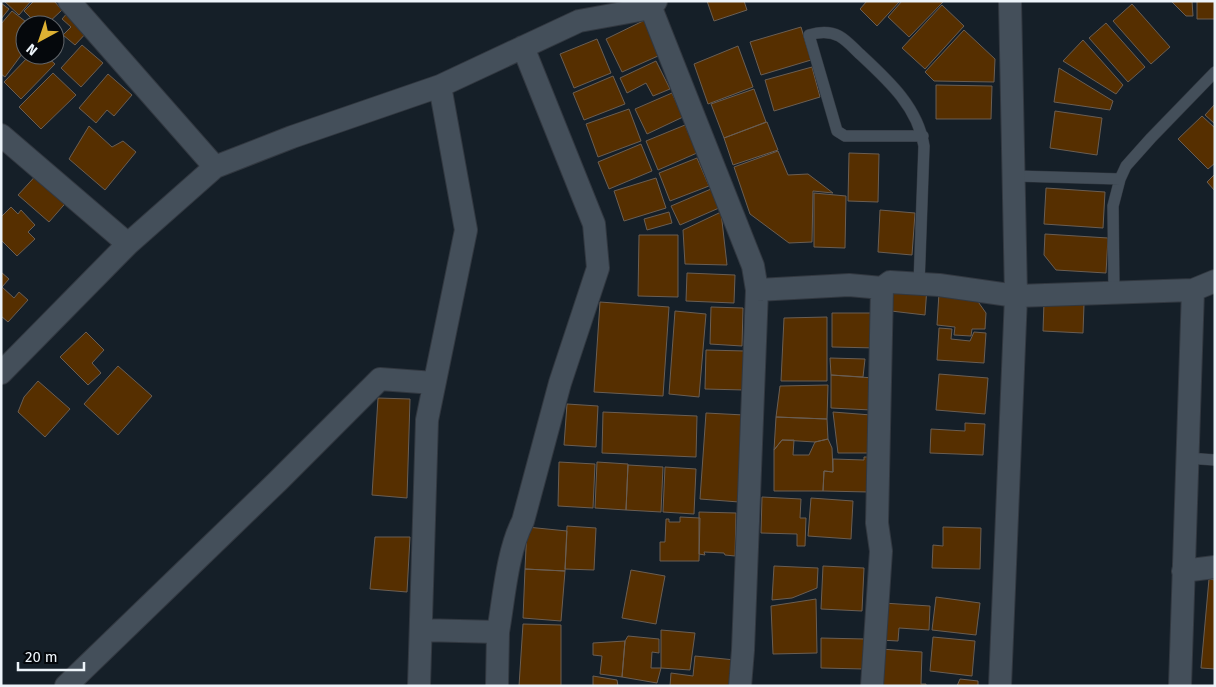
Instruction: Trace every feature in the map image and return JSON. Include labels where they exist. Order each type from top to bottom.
[{"type":"street","points":[[69,1],[214,168]]},
{"type":"street","points":[[1000,686],[1016,296],[1010,1]]},
{"type":"street","points":[[1,373],[128,244],[214,168],[292,137],[440,86],[579,21],[653,5],[753,266],[757,290],[740,686]]},
{"type":"street","points":[[497,686],[498,632],[512,551],[517,533],[524,521],[560,383],[598,268],[594,224],[524,47]]},
{"type":"street","points":[[420,686],[427,420],[466,230],[440,86]]},
{"type":"street","points":[[1,135],[128,244]]},
{"type":"street","points":[[757,290],[849,285],[882,288],[890,282],[939,285],[1016,296],[1193,290],[1215,282]]},
{"type":"street","points":[[872,686],[881,551],[877,523],[882,288]]},
{"type":"street","points":[[1180,686],[1193,290]]},
{"type":"street","points":[[66,686],[278,481],[380,379],[434,383]]},
{"type":"street","points":[[1183,571],[1215,567]]},
{"type":"street","points":[[421,630],[498,632]]},
{"type":"lane","points":[[919,284],[924,146],[923,136],[914,114],[907,102],[880,73],[846,41],[839,36],[824,32],[809,35],[837,131],[845,136],[923,136]]},
{"type":"lane","points":[[1114,292],[1113,206],[1120,179],[1126,166],[1150,138],[1215,72]]},
{"type":"lane","points":[[1014,176],[1120,179]]},
{"type":"lane","points":[[1187,458],[1215,460]]},
{"type":"building","points":[[4,1],[31,1],[19,15]]},
{"type":"building","points":[[34,1],[54,1],[62,10],[57,15],[28,15],[24,11]]},
{"type":"building","points":[[707,1],[744,1],[747,10],[714,21]]},
{"type":"building","points":[[867,1],[900,1],[877,26],[860,9]]},
{"type":"building","points":[[902,1],[943,2],[909,37],[888,17]]},
{"type":"building","points":[[1171,1],[1192,1],[1193,16],[1186,16]]},
{"type":"building","points":[[1197,1],[1215,1],[1215,19],[1197,19]]},
{"type":"building","points":[[1,3],[9,9],[1,19]]},
{"type":"building","points":[[1132,4],[1170,47],[1151,64],[1113,21]]},
{"type":"building","points":[[942,5],[964,26],[925,69],[902,48]]},
{"type":"building","points":[[12,11],[17,15],[15,15],[15,64],[5,77],[1,74],[1,24]]},
{"type":"building","points":[[69,11],[89,30],[75,45],[65,37],[65,33],[71,27],[65,22],[65,16]]},
{"type":"building","points":[[645,20],[658,56],[622,72],[606,39]]},
{"type":"building","points":[[1106,23],[1145,67],[1128,82],[1089,38]]},
{"type":"building","points":[[801,27],[811,60],[761,75],[750,42]]},
{"type":"building","points":[[964,30],[995,59],[994,82],[934,81],[925,72]]},
{"type":"building","points":[[597,39],[611,73],[574,88],[560,54]]},
{"type":"building","points":[[1083,40],[1123,85],[1116,94],[1063,61]]},
{"type":"building","points":[[82,45],[103,63],[81,87],[61,68]]},
{"type":"building","points":[[738,46],[753,87],[708,104],[694,64]]},
{"type":"building","points":[[656,61],[670,89],[653,96],[646,83],[627,93],[620,78]]},
{"type":"building","points":[[20,65],[54,65],[21,99],[4,82]]},
{"type":"building","points":[[812,67],[820,97],[774,111],[765,80]]},
{"type":"building","points":[[1059,68],[1113,101],[1110,110],[1054,102]]},
{"type":"building","points":[[53,73],[76,95],[41,129],[19,107]]},
{"type":"building","points":[[108,74],[132,95],[114,116],[107,110],[96,123],[79,108]]},
{"type":"building","points":[[613,76],[625,104],[584,120],[573,93]]},
{"type":"building","points":[[936,85],[992,86],[991,119],[936,119]]},
{"type":"building","points":[[754,89],[766,122],[724,138],[711,104]]},
{"type":"building","points":[[672,93],[683,117],[647,134],[635,109]]},
{"type":"building","points":[[1215,104],[1215,124],[1205,115]]},
{"type":"building","points":[[629,109],[641,141],[598,157],[586,124]]},
{"type":"building","points":[[1055,111],[1102,118],[1097,155],[1050,148]]},
{"type":"building","points":[[1202,116],[1215,128],[1215,163],[1208,169],[1178,139]]},
{"type":"building","points":[[767,122],[778,150],[733,165],[724,138]]},
{"type":"building","points":[[685,125],[697,153],[658,170],[646,141]]},
{"type":"building","points":[[89,126],[112,147],[123,141],[136,152],[105,190],[69,159]]},
{"type":"building","points":[[641,144],[652,171],[609,189],[598,162]]},
{"type":"building","points":[[778,151],[788,175],[808,174],[833,193],[813,191],[812,242],[789,243],[750,214],[734,167]]},
{"type":"building","points":[[849,153],[879,154],[878,202],[848,201]]},
{"type":"building","points":[[697,158],[709,186],[670,201],[659,173]]},
{"type":"building","points":[[40,171],[70,198],[49,222],[18,195]]},
{"type":"building","points":[[1215,174],[1215,191],[1207,182]]},
{"type":"building","points":[[656,178],[666,208],[624,221],[614,191]]},
{"type":"building","points":[[1046,188],[1105,192],[1103,228],[1044,224]]},
{"type":"building","points":[[711,189],[719,208],[680,225],[671,206]]},
{"type":"building","points":[[814,193],[846,196],[845,248],[814,247]]},
{"type":"building","points":[[11,207],[18,214],[21,210],[35,225],[28,232],[35,239],[17,256],[1,240],[1,217]]},
{"type":"building","points":[[880,210],[915,213],[912,255],[878,252]]},
{"type":"building","points":[[669,212],[672,223],[647,230],[644,219]]},
{"type":"building","points":[[721,212],[727,265],[685,264],[683,230]]},
{"type":"building","points":[[1045,234],[1108,238],[1106,273],[1056,270],[1044,255]]},
{"type":"building","points":[[639,235],[678,235],[678,297],[638,296]]},
{"type":"building","points":[[1,272],[9,279],[2,287],[14,298],[19,292],[28,300],[8,322],[1,316]]},
{"type":"building","points":[[687,273],[735,275],[734,303],[686,301]]},
{"type":"building","points":[[894,284],[927,287],[925,315],[891,311]]},
{"type":"building","points":[[939,293],[974,296],[986,313],[985,329],[972,329],[971,336],[954,335],[955,327],[937,325]]},
{"type":"building","points":[[600,302],[669,307],[663,396],[594,392]]},
{"type":"building","points":[[1044,302],[1084,304],[1083,333],[1043,331]]},
{"type":"building","points":[[711,307],[743,308],[742,346],[710,344]]},
{"type":"building","points":[[675,311],[706,314],[699,397],[669,394]]},
{"type":"building","points":[[832,313],[877,313],[877,348],[832,347]]},
{"type":"building","points":[[827,317],[827,381],[781,381],[784,318]]},
{"type":"building","points":[[939,328],[952,329],[951,339],[970,341],[974,332],[986,333],[984,363],[937,360]]},
{"type":"building","points":[[86,332],[104,350],[92,363],[101,373],[88,385],[60,357]]},
{"type":"building","points":[[706,350],[745,351],[744,390],[705,389]]},
{"type":"building","points":[[830,358],[865,359],[863,377],[831,375]]},
{"type":"building","points":[[118,366],[152,396],[118,435],[84,404]]},
{"type":"building","points":[[939,374],[988,378],[985,414],[936,410]]},
{"type":"building","points":[[831,375],[874,378],[871,410],[831,408]]},
{"type":"building","points":[[38,381],[70,409],[45,437],[18,412],[24,397]]},
{"type":"building","points":[[828,385],[827,419],[776,417],[780,386]]},
{"type":"building","points":[[378,398],[410,399],[407,498],[372,495]]},
{"type":"building","points":[[567,404],[598,406],[596,447],[564,445]]},
{"type":"building","points":[[603,412],[697,416],[696,457],[602,453]]},
{"type":"building","points":[[833,412],[871,415],[869,453],[838,453]]},
{"type":"building","points":[[706,413],[744,415],[739,502],[700,499]]},
{"type":"building","points":[[776,417],[827,419],[828,439],[815,442],[782,440],[774,450]]},
{"type":"building","points":[[965,423],[985,424],[983,455],[930,453],[931,429],[965,431]]},
{"type":"building","points":[[828,439],[832,448],[833,472],[824,471],[823,491],[774,491],[774,450],[782,440],[794,440],[793,455],[809,455],[815,442]]},
{"type":"building","points":[[864,457],[870,457],[869,492],[823,491],[824,471],[833,472],[833,459],[864,460]]},
{"type":"building","points":[[559,462],[595,464],[593,508],[558,506]]},
{"type":"building","points":[[597,462],[628,464],[626,510],[595,508]]},
{"type":"building","points":[[628,465],[663,467],[661,512],[626,510]]},
{"type":"building","points":[[665,467],[696,469],[694,514],[663,512]]},
{"type":"building","points":[[762,497],[801,499],[800,518],[806,518],[805,546],[797,546],[797,534],[761,533]]},
{"type":"building","points":[[811,498],[853,501],[851,539],[808,536]]},
{"type":"building","points":[[699,512],[736,513],[735,556],[725,555],[724,553],[704,552],[705,555],[699,554]]},
{"type":"building","points":[[680,517],[700,518],[699,561],[660,561],[660,542],[665,542],[666,519],[669,519],[669,522],[680,522]]},
{"type":"building","points":[[567,526],[596,528],[594,570],[565,569]]},
{"type":"building","points":[[527,527],[567,531],[565,571],[525,569]]},
{"type":"building","points":[[943,527],[981,528],[980,569],[932,568],[933,545],[943,546]]},
{"type":"building","points":[[375,537],[410,537],[407,592],[370,589]]},
{"type":"building","points":[[774,566],[818,568],[817,588],[792,598],[772,600]]},
{"type":"building","points":[[823,566],[864,568],[862,611],[821,609]]},
{"type":"building","points":[[525,569],[565,571],[561,621],[523,618]]},
{"type":"building","points":[[631,570],[665,576],[656,624],[622,618]]},
{"type":"building","points":[[1209,579],[1215,580],[1215,669],[1201,668]]},
{"type":"building","points":[[936,597],[980,603],[976,635],[932,630]]},
{"type":"building","points":[[816,599],[817,653],[773,654],[771,606]]},
{"type":"building","points":[[883,603],[930,606],[929,630],[899,628],[898,641],[880,640]]},
{"type":"building","points":[[523,624],[561,625],[561,686],[519,686]]},
{"type":"building","points":[[661,630],[695,633],[690,670],[661,668]]},
{"type":"building","points":[[628,636],[659,639],[659,653],[652,652],[651,668],[661,668],[657,683],[622,677],[625,641]]},
{"type":"building","points":[[933,637],[975,641],[972,676],[930,671]]},
{"type":"building","points":[[821,638],[865,639],[864,669],[821,668]]},
{"type":"building","points":[[625,641],[622,677],[600,674],[602,656],[593,655],[593,643]]},
{"type":"building","points":[[881,649],[922,652],[921,684],[926,684],[926,686],[879,686]]},
{"type":"building","points":[[695,656],[735,660],[733,686],[670,686],[671,673],[693,676]]},
{"type":"building","points":[[593,676],[617,680],[618,686],[593,686]]},
{"type":"building","points":[[960,679],[978,681],[978,686],[957,686]]}]
